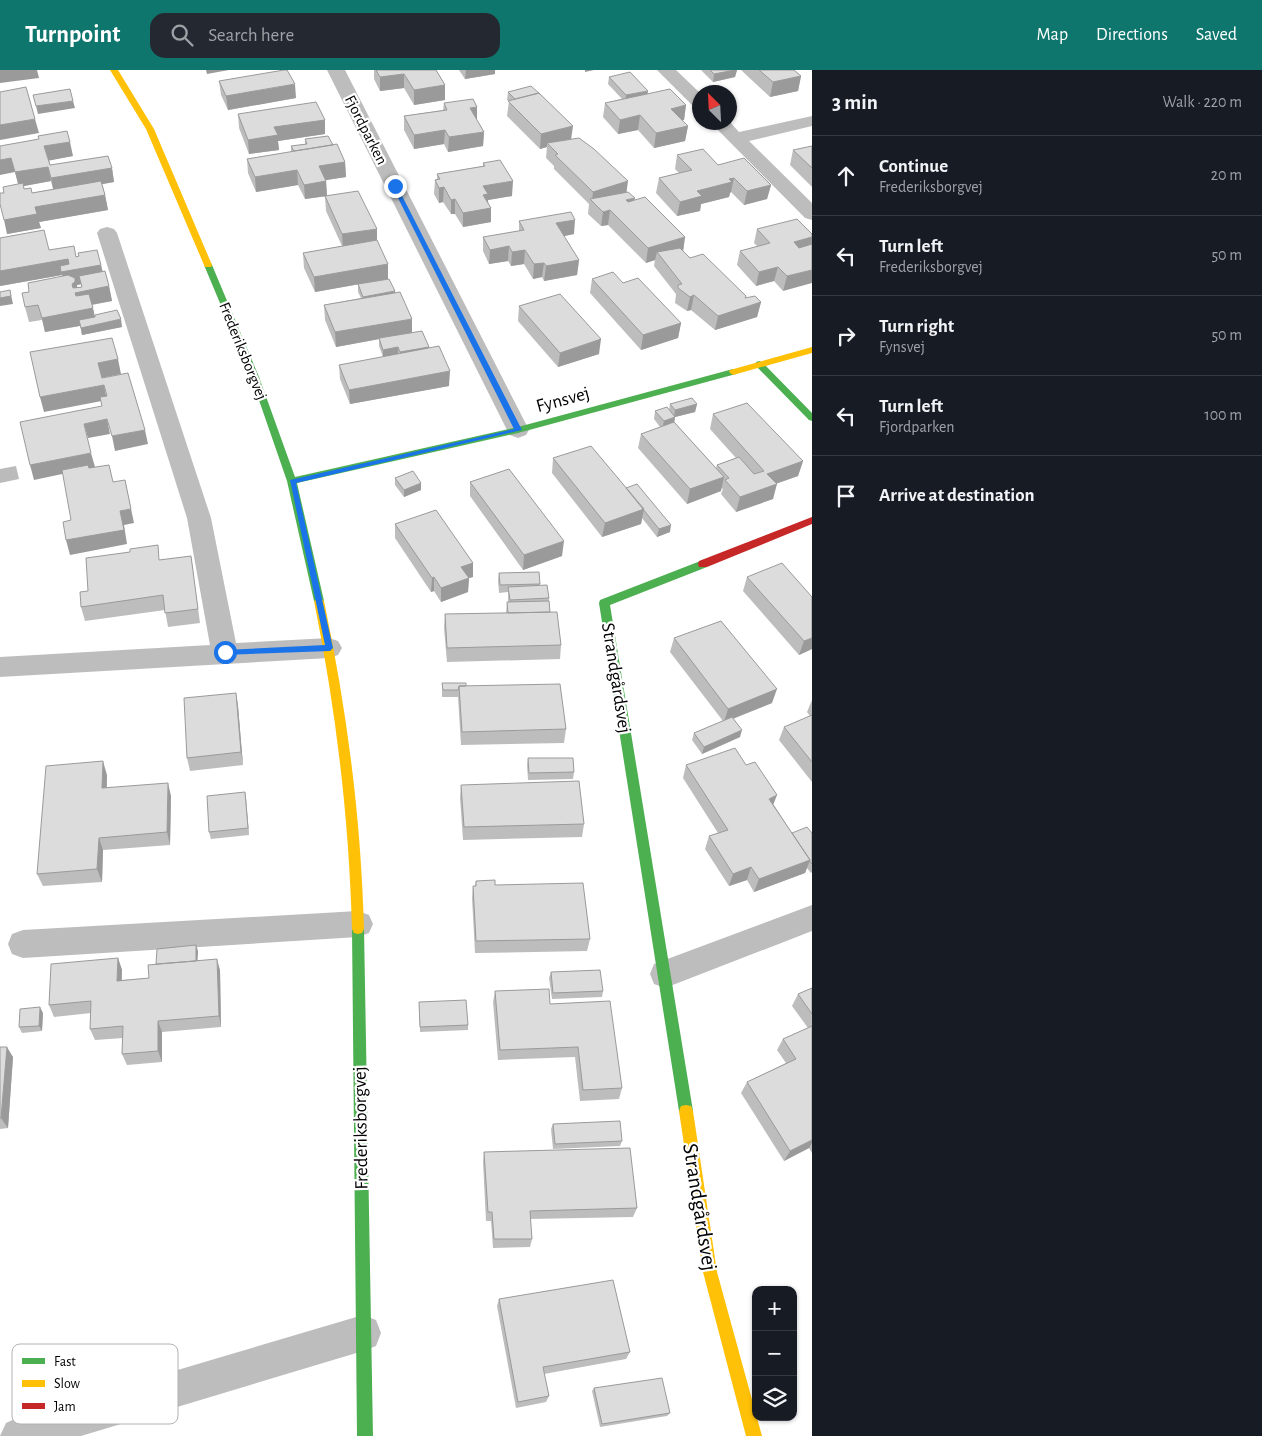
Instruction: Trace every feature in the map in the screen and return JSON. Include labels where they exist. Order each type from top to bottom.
[{"type":"street","name":"Frederiksborgvej","points":[[114,70],[150,128],[255,378],[292,481],[330,648],[350,794],[358,924],[365,1436]]},
{"type":"street","name":"Fjordparken","points":[[336,70],[518,430]]},
{"type":"street","points":[[666,70],[692,96]]},
{"type":"street","points":[[736,138],[812,121]]},
{"type":"street","points":[[728,130],[812,214]]},
{"type":"street","points":[[107,233],[200,518],[225,652]]},
{"type":"street","name":"Fynsvej","points":[[292,481],[518,430],[812,350]]},
{"type":"street","points":[[759,364],[812,418]]},
{"type":"street","name":"Strandgårdsvej","points":[[754,1436],[710,1272],[665,974],[604,603],[812,520]]},
{"type":"street","points":[[0,667],[225,652],[330,648]]},
{"type":"street","points":[[665,974],[812,918]]},
{"type":"street","points":[[23,944],[358,924]]},
{"type":"street","points":[[178,1388],[363,1333]]},
{"type":"street","points":[[19,1436],[59,1424]]},
{"type":"shaded area","points":[[16,466],[19,479],[0,483],[0,469]]},
{"type":"building","points":[[287,70],[295,84],[226,96],[219,81]]},
{"type":"building","points":[[376,70],[436,70],[445,85],[414,90],[404,74],[380,77]]},
{"type":"building","points":[[710,70],[735,70],[714,74]]},
{"type":"building","points":[[759,70],[794,70],[801,76],[773,82]]},
{"type":"building","points":[[630,72],[648,91],[626,95],[609,77]]},
{"type":"building","points":[[531,86],[539,93],[515,99],[508,92]]},
{"type":"building","points":[[26,87],[35,119],[0,125],[0,92]]},
{"type":"building","points":[[70,89],[73,101],[36,106],[33,95]]},
{"type":"building","points":[[670,89],[686,105],[671,109],[688,126],[656,133],[640,115],[620,120],[605,103]]},
{"type":"building","points":[[539,93],[573,126],[541,134],[508,101]]},
{"type":"building","points":[[473,99],[477,107],[470,108],[484,132],[449,137],[445,130],[414,135],[404,116],[447,110],[444,103]]},
{"type":"building","points":[[316,102],[325,120],[274,127],[278,135],[248,140],[238,114]]},
{"type":"building","points":[[67,131],[70,142],[44,146],[50,165],[108,156],[112,168],[51,178],[48,167],[15,172],[11,158],[0,160],[0,146],[39,139],[38,136]]},
{"type":"building","points":[[328,136],[333,145],[294,151],[291,146],[307,144],[305,139]]},
{"type":"building","points":[[579,138],[594,149],[628,181],[593,192],[555,155],[558,154],[547,143]]},
{"type":"building","points":[[337,144],[345,162],[319,166],[326,181],[304,185],[297,170],[255,177],[247,159]]},
{"type":"building","points":[[812,146],[812,168],[793,150]]},
{"type":"building","points":[[703,149],[718,165],[744,158],[771,185],[747,191],[734,178],[729,179],[732,182],[697,191],[702,196],[680,202],[659,178],[692,170],[677,155]]},
{"type":"building","points":[[500,160],[513,181],[483,186],[488,194],[483,195],[491,208],[463,213],[455,199],[451,200],[444,187],[439,188],[435,180],[440,179],[437,174],[485,166],[483,163]]},
{"type":"building","points":[[101,181],[105,195],[35,207],[37,214],[4,220],[0,204],[0,193],[4,193],[3,187],[23,183],[24,189],[31,188],[32,193]]},
{"type":"building","points":[[358,191],[377,229],[342,234],[325,196]]},
{"type":"building","points":[[628,192],[635,198],[626,200],[628,202],[645,197],[685,237],[648,248],[610,210],[603,212],[590,199]]},
{"type":"building","points":[[571,212],[575,220],[556,223],[579,260],[546,266],[544,263],[534,264],[525,250],[512,252],[509,246],[490,250],[483,237],[524,230],[519,221]]},
{"type":"building","points":[[797,219],[812,234],[812,237],[794,242],[799,248],[812,244],[812,270],[787,276],[778,267],[759,272],[740,251],[770,243],[757,229]]},
{"type":"building","points":[[44,230],[49,250],[74,246],[76,257],[79,256],[78,253],[97,250],[101,265],[61,272],[60,266],[69,264],[68,259],[0,271],[0,238]]},
{"type":"building","points":[[377,240],[388,264],[314,277],[303,253]]},
{"type":"building","points":[[680,248],[690,258],[703,254],[746,296],[745,298],[755,296],[761,302],[718,316],[694,295],[690,297],[678,288],[678,285],[682,284],[657,252]]},
{"type":"building","points":[[105,271],[109,286],[75,293],[76,296],[89,294],[93,308],[42,318],[38,305],[25,307],[22,293],[29,292],[28,283],[68,275],[75,278],[75,282],[72,284],[73,288],[82,287],[79,276]]},
{"type":"building","points":[[613,272],[623,283],[638,278],[681,323],[643,335],[592,279]]},
{"type":"building","points":[[389,279],[395,291],[363,297],[358,284]]},
{"type":"building","points":[[10,290],[11,296],[0,298],[0,292]]},
{"type":"building","points":[[400,292],[412,319],[335,332],[324,305]]},
{"type":"building","points":[[560,294],[601,339],[560,353],[519,306]]},
{"type":"building","points":[[117,310],[121,319],[81,328],[79,320]]},
{"type":"building","points":[[422,331],[429,347],[400,352],[398,347],[383,350],[379,338]]},
{"type":"building","points":[[112,338],[118,359],[98,363],[102,378],[128,373],[145,430],[112,436],[107,419],[84,424],[91,453],[30,465],[20,422],[102,406],[100,397],[107,396],[104,385],[40,397],[30,352]]},
{"type":"building","points":[[439,346],[450,371],[349,390],[339,365]]},
{"type":"building","points":[[692,398],[697,404],[675,410],[670,404]]},
{"type":"building","points":[[747,403],[803,461],[767,474],[777,484],[740,497],[725,480],[729,478],[717,465],[739,457],[754,474],[764,471],[713,414]]},
{"type":"building","points":[[667,407],[675,417],[664,421],[655,411]]},
{"type":"building","points":[[674,422],[724,477],[690,489],[641,434]]},
{"type":"building","points":[[591,446],[644,509],[605,523],[553,458]]},
{"type":"building","points":[[88,465],[89,468],[109,465],[113,482],[125,480],[131,509],[120,511],[124,530],[66,540],[63,522],[71,520],[62,470]]},
{"type":"building","points":[[509,469],[564,541],[524,555],[470,482]]},
{"type":"building","points":[[413,471],[421,483],[404,490],[395,478]]},
{"type":"building","points":[[637,484],[671,525],[659,529],[626,488]]},
{"type":"building","points":[[436,510],[473,563],[461,567],[469,578],[441,588],[395,524]]},
{"type":"building","points":[[158,545],[159,560],[191,556],[198,609],[165,613],[163,595],[81,607],[80,592],[88,591],[86,558],[130,552],[130,549]]},
{"type":"building","points":[[782,563],[812,597],[812,638],[804,641],[747,577]]},
{"type":"building","points":[[539,572],[540,584],[500,585],[499,573]]},
{"type":"building","points":[[547,585],[549,598],[510,600],[508,587]]},
{"type":"building","points":[[549,601],[550,612],[508,613],[507,602]]},
{"type":"building","points":[[557,612],[561,645],[447,648],[445,614]]},
{"type":"building","points":[[721,621],[777,689],[728,709],[674,638]]},
{"type":"building","points":[[442,683],[466,683],[466,686],[459,686],[458,690],[443,690]]},
{"type":"building","points":[[560,684],[566,729],[462,732],[459,686]]},
{"type":"building","points":[[236,693],[241,752],[187,758],[184,698]]},
{"type":"building","points":[[812,715],[812,762],[784,727]]},
{"type":"building","points":[[732,717],[742,730],[704,747],[694,733]]},
{"type":"building","points":[[735,748],[746,765],[755,762],[777,795],[769,799],[810,860],[759,879],[751,867],[733,874],[709,836],[728,830],[686,765]]},
{"type":"building","points":[[528,758],[573,758],[574,772],[529,773]]},
{"type":"building","points":[[103,761],[102,788],[168,783],[167,832],[99,838],[97,869],[37,874],[46,766]]},
{"type":"building","points":[[579,781],[584,824],[464,827],[461,785]]},
{"type":"building","points":[[245,792],[248,828],[209,832],[207,796]]},
{"type":"building","points":[[807,827],[812,833],[812,864],[792,833]]},
{"type":"building","points":[[495,880],[495,885],[583,883],[590,939],[476,941],[473,886],[476,886],[476,881]]},
{"type":"building","points":[[196,945],[196,961],[156,964],[157,949]]},
{"type":"building","points":[[118,958],[117,981],[149,978],[148,965],[217,959],[219,1016],[158,1021],[158,1051],[122,1054],[123,1026],[90,1029],[91,1001],[49,1005],[51,964]]},
{"type":"building","points":[[600,970],[603,991],[553,993],[551,972]]},
{"type":"building","points":[[812,988],[812,1014],[798,994]]},
{"type":"building","points":[[549,989],[550,1004],[610,1001],[622,1088],[583,1090],[578,1047],[500,1050],[495,991]]},
{"type":"building","points":[[466,1000],[468,1025],[420,1027],[419,1002]]},
{"type":"building","points":[[40,1007],[39,1026],[19,1027],[20,1009]]},
{"type":"building","points":[[812,1026],[812,1140],[790,1151],[747,1082],[796,1059],[783,1039]]},
{"type":"building","points":[[0,1047],[7,1047],[1,1118],[0,1118]]},
{"type":"building","points":[[620,1121],[622,1141],[555,1144],[553,1124]]},
{"type":"building","points":[[630,1148],[637,1208],[530,1211],[532,1239],[494,1239],[492,1212],[488,1212],[484,1152]]},
{"type":"building","points":[[613,1280],[630,1352],[543,1367],[549,1396],[518,1402],[499,1299]]},
{"type":"building","points":[[662,1378],[670,1413],[602,1424],[594,1388]]},
{"type":"traffic: fast","points":[[208,265],[255,377],[292,481],[319,601]]},
{"type":"traffic: fast","points":[[759,364],[812,418]]},
{"type":"traffic: fast","points":[[292,481],[518,430],[733,372]]},
{"type":"traffic: fast","points":[[686,1111],[604,603],[703,564]]},
{"type":"traffic: fast","points":[[358,929],[365,1436]]},
{"type":"traffic: slow","points":[[114,70],[150,129],[208,265]]},
{"type":"traffic: slow","points":[[733,372],[812,350]]},
{"type":"traffic: slow","points":[[319,601],[335,681],[347,764],[355,847],[358,929]]},
{"type":"traffic: slow","points":[[686,1111],[710,1272],[754,1436]]},
{"type":"traffic: jam","points":[[703,564],[812,520]]},
{"type":"route","points":[[225,652],[330,648],[292,481],[344,471],[518,430],[395,186]]}]
